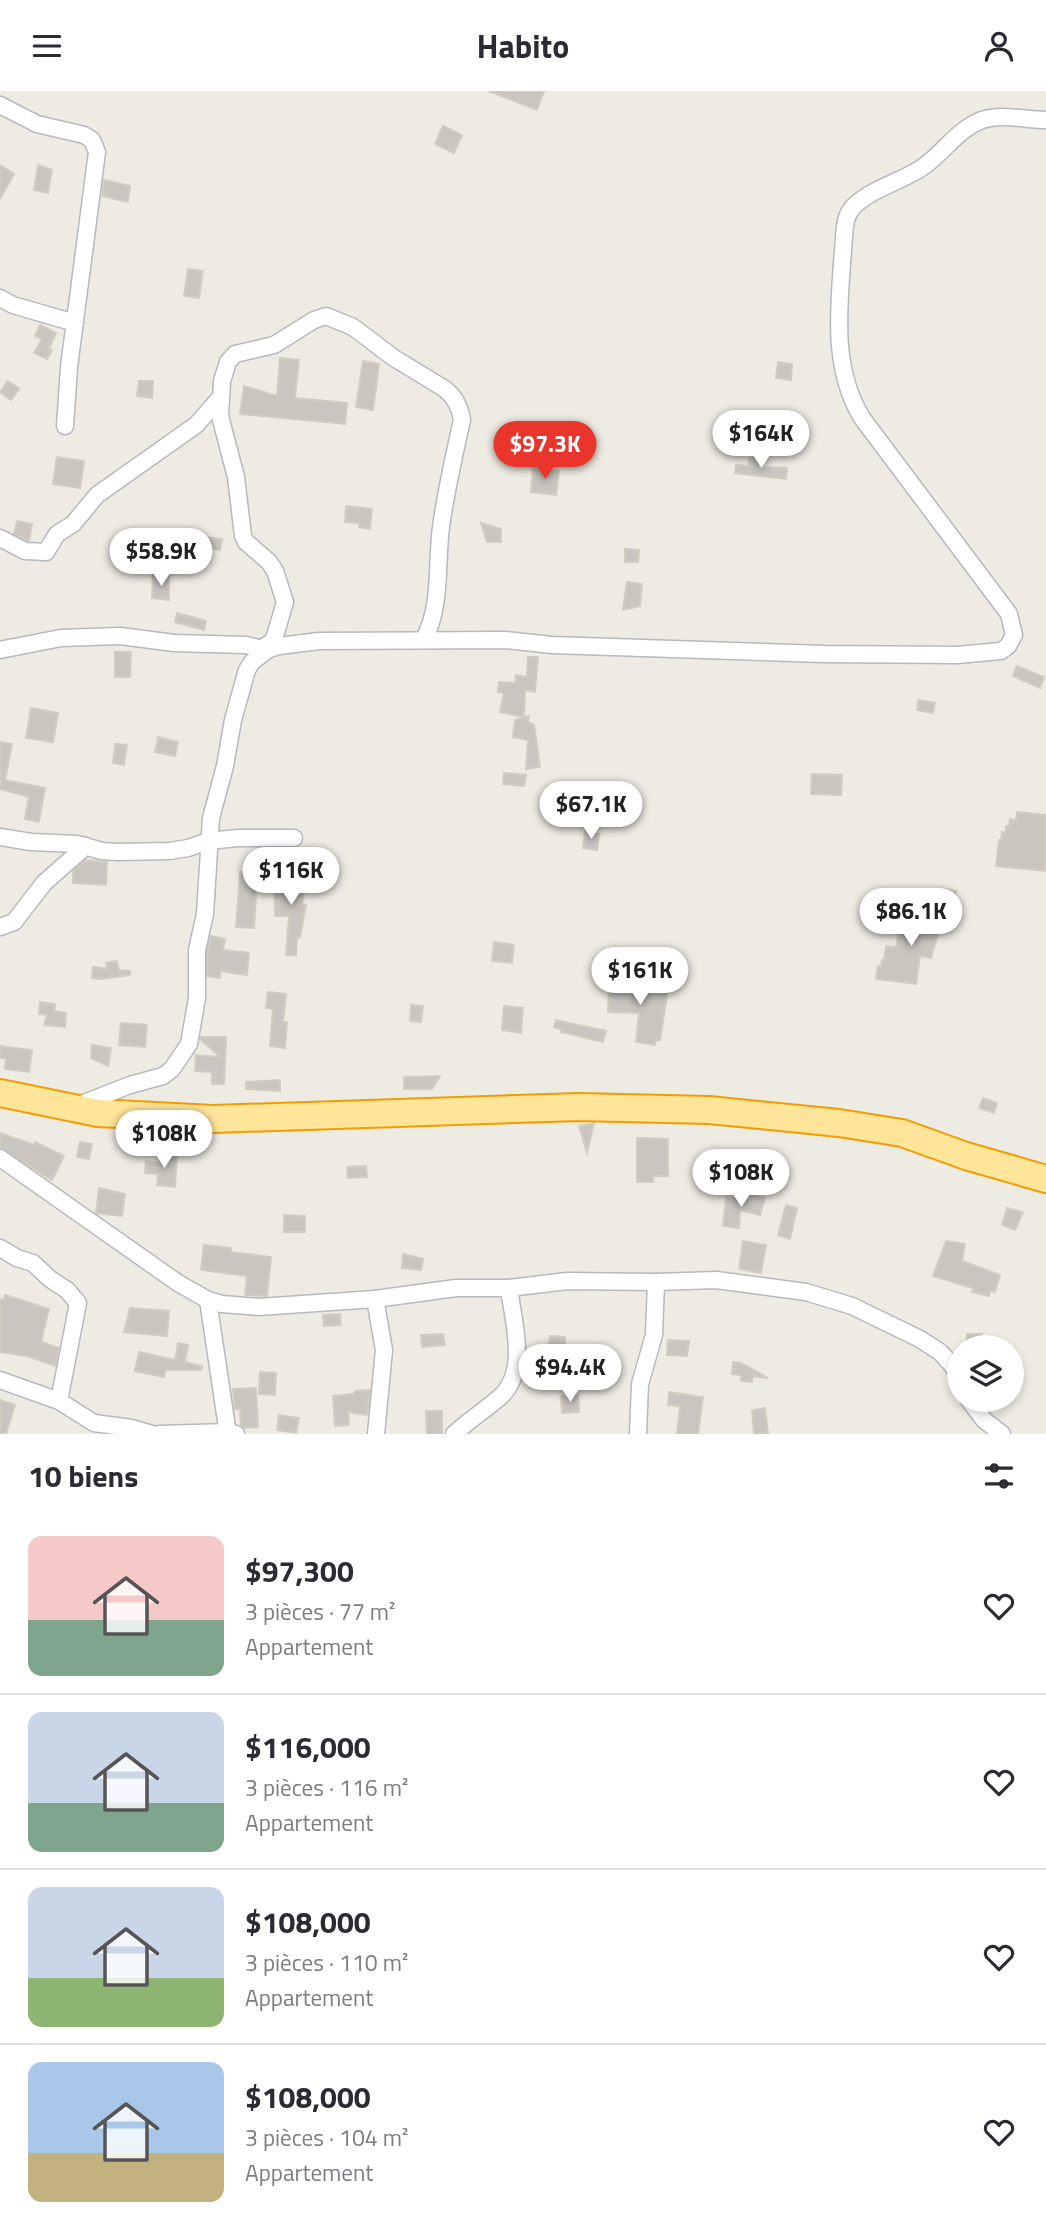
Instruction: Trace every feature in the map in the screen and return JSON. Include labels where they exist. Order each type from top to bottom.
[{"type":"highway","points":[[0,1093],[98,1113],[213,1119],[579,1107],[709,1110],[839,1123],[902,1133],[966,1156],[1046,1179]]},
{"type":"street","points":[[0,105],[37,124],[80,133],[88,137],[96,147],[65,426]]},
{"type":"street","points":[[0,650],[61,638],[120,636],[162,642],[264,649],[319,641],[424,639],[862,654],[993,653],[1008,646],[1014,635],[1009,614],[868,427],[848,393],[839,328],[845,222],[854,207],[871,194],[924,166],[971,126],[990,118],[1046,120]]},
{"type":"street","points":[[0,298],[13,305],[75,323]]},
{"type":"street","points":[[72,1108],[130,1085],[163,1076],[173,1069],[189,1044],[197,998],[197,950],[205,914],[208,841],[233,720],[247,670],[272,642],[285,602],[275,571],[243,536],[236,477],[219,416],[219,399],[228,362],[234,354],[274,345],[314,320],[326,316],[353,327],[394,358],[453,395],[462,420],[447,484],[433,620],[424,639]]},
{"type":"street","points":[[0,537],[25,551],[46,552],[57,534],[73,524],[97,495],[196,425],[219,399]]},
{"type":"street","points":[[196,425],[225,435]]},
{"type":"street","points":[[0,837],[117,852],[188,849],[208,841],[238,838],[294,838]]},
{"type":"street","points":[[0,927],[14,922],[44,883],[86,846]]},
{"type":"street","points":[[0,1158],[178,1283],[208,1300],[222,1304],[259,1307],[375,1299],[456,1288],[509,1288],[576,1280],[716,1280],[824,1296],[864,1311],[920,1339],[947,1360]]},
{"type":"street","points":[[0,1248],[17,1258],[33,1262],[50,1279],[67,1290],[78,1303],[59,1401]]},
{"type":"street","points":[[638,1434],[640,1384],[654,1335],[656,1282]]},
{"type":"street","points":[[454,1434],[501,1396],[512,1381],[516,1347],[509,1288]]},
{"type":"street","points":[[375,1299],[384,1350],[376,1434]]},
{"type":"street","points":[[159,1434],[231,1433],[208,1300]]},
{"type":"street","points":[[0,1380],[59,1401],[91,1429],[152,1434]]},
{"type":"street","points":[[978,1412],[1002,1434]]},
{"type":"building","points":[[489,91],[544,91],[537,110]]},
{"type":"building","points":[[443,126],[462,135],[454,153],[435,144]]},
{"type":"building","points":[[0,165],[14,174],[0,199]]},
{"type":"building","points":[[38,165],[52,170],[48,193],[34,190]]},
{"type":"building","points":[[104,180],[130,186],[128,202],[102,196]]},
{"type":"building","points":[[188,269],[203,271],[199,298],[184,296]]},
{"type":"building","points":[[40,325],[56,333],[47,359],[34,353],[42,339],[35,336]]},
{"type":"building","points":[[280,358],[299,360],[295,398],[347,403],[345,424],[240,414],[244,386],[277,396]]},
{"type":"building","points":[[363,361],[379,364],[373,410],[356,407]]},
{"type":"building","points":[[778,362],[792,364],[791,380],[776,378]]},
{"type":"building","points":[[8,381],[19,389],[11,400],[0,392]]},
{"type":"building","points":[[139,381],[153,381],[152,398],[137,396]]},
{"type":"building","points":[[57,457],[84,461],[80,488],[53,484]]},
{"type":"building","points":[[749,458],[761,459],[760,467],[787,468],[786,479],[735,473],[736,465],[749,466]]},
{"type":"building","points":[[533,468],[559,471],[556,495],[531,492]]},
{"type":"building","points":[[346,506],[372,509],[370,529],[359,527],[359,523],[345,522]]},
{"type":"building","points":[[17,521],[32,524],[29,541],[14,534]]},
{"type":"building","points":[[481,523],[501,529],[501,542],[487,542]]},
{"type":"building","points":[[182,534],[222,539],[220,550],[194,547],[194,550],[181,550]]},
{"type":"building","points":[[625,549],[639,550],[638,562],[625,562]]},
{"type":"building","points":[[153,575],[169,577],[169,600],[152,598]]},
{"type":"building","points":[[627,582],[642,584],[640,606],[623,610]]},
{"type":"building","points":[[177,613],[206,621],[204,630],[175,622]]},
{"type":"building","points":[[115,652],[131,652],[130,677],[115,677]]},
{"type":"building","points":[[528,657],[538,657],[535,692],[525,690],[524,717],[500,712],[504,693],[498,692],[499,682],[515,683],[516,675],[527,677]]},
{"type":"building","points":[[1017,666],[1044,677],[1040,688],[1013,676]]},
{"type":"building","points":[[918,700],[935,703],[933,713],[917,710]]},
{"type":"building","points":[[31,708],[58,713],[53,742],[26,738]]},
{"type":"building","points":[[529,716],[528,722],[534,725],[540,767],[526,769],[528,740],[513,737],[515,720]]},
{"type":"building","points":[[158,737],[178,742],[175,756],[155,752]]},
{"type":"building","points":[[0,742],[12,744],[5,780],[45,788],[39,822],[25,819],[29,797],[0,789]]},
{"type":"building","points":[[115,744],[127,745],[124,765],[113,763]]},
{"type":"building","points":[[504,773],[526,775],[524,786],[503,784]]},
{"type":"building","points":[[812,774],[842,775],[841,795],[811,794]]},
{"type":"building","points":[[1017,812],[1046,815],[1046,871],[996,866],[1002,832],[1006,833],[1010,819],[1016,820]]},
{"type":"building","points":[[585,832],[599,834],[597,850],[583,848]]},
{"type":"building","points":[[86,860],[107,862],[106,885],[73,883],[73,871]]},
{"type":"building","points":[[240,872],[252,873],[251,879],[257,880],[254,928],[236,927]]},
{"type":"building","points":[[280,875],[306,879],[302,904],[306,905],[300,937],[297,937],[296,955],[286,955],[289,916],[275,916],[274,883],[279,883]]},
{"type":"building","points":[[944,889],[956,891],[953,916],[943,915]]},
{"type":"building","points":[[911,912],[947,917],[945,931],[939,930],[931,958],[920,956],[916,984],[876,979],[878,966],[881,967],[884,960],[886,946],[896,947],[901,919],[910,920]]},
{"type":"building","points":[[211,936],[225,939],[223,950],[249,953],[247,975],[220,971],[220,978],[207,976],[207,951]]},
{"type":"building","points":[[494,942],[514,945],[512,963],[492,961]]},
{"type":"building","points":[[117,961],[119,970],[130,971],[130,975],[92,978],[93,967],[107,969],[106,963]]},
{"type":"building","points":[[609,980],[644,981],[644,986],[668,989],[660,1040],[655,1041],[655,1045],[636,1042],[639,1013],[608,1012]]},
{"type":"building","points":[[268,992],[286,994],[283,1022],[287,1022],[285,1048],[270,1046],[273,1009],[266,1008]]},
{"type":"building","points":[[40,1002],[55,1004],[54,1011],[66,1013],[65,1027],[44,1025],[47,1015],[39,1014]]},
{"type":"building","points":[[411,1005],[423,1006],[421,1022],[410,1021]]},
{"type":"building","points":[[504,1006],[523,1008],[521,1033],[502,1030]]},
{"type":"building","points":[[556,1020],[606,1031],[603,1042],[561,1032],[561,1029],[554,1027]]},
{"type":"building","points":[[121,1023],[147,1025],[145,1047],[119,1045]]},
{"type":"building","points":[[226,1037],[224,1084],[212,1084],[212,1072],[195,1071],[196,1055],[220,1057],[200,1039]]},
{"type":"building","points":[[92,1045],[111,1048],[108,1066],[91,1058]]},
{"type":"building","points":[[0,1046],[32,1050],[29,1072],[5,1069],[6,1058],[0,1058]]},
{"type":"building","points":[[440,1076],[432,1089],[404,1089],[404,1077]]},
{"type":"building","points":[[280,1080],[280,1091],[246,1089],[246,1082]]},
{"type":"building","points":[[983,1098],[997,1103],[994,1113],[979,1108]]},
{"type":"building","points":[[594,1123],[587,1153],[579,1126]]},
{"type":"building","points":[[0,1133],[34,1145],[35,1142],[64,1156],[52,1180],[0,1148]]},
{"type":"building","points":[[637,1138],[668,1139],[668,1176],[653,1176],[653,1182],[637,1182]]},
{"type":"building","points":[[80,1142],[92,1144],[89,1159],[77,1157]]},
{"type":"building","points":[[159,1154],[177,1156],[175,1187],[157,1185],[158,1174],[145,1173],[146,1161],[159,1163]]},
{"type":"building","points":[[366,1166],[367,1177],[348,1178],[347,1167]]},
{"type":"building","points":[[99,1188],[125,1194],[122,1216],[96,1213]]},
{"type":"building","points":[[749,1194],[765,1198],[760,1215],[740,1210],[739,1228],[723,1226],[726,1197],[748,1199]]},
{"type":"building","points":[[786,1205],[797,1208],[790,1239],[778,1235]]},
{"type":"building","points":[[1007,1208],[1023,1212],[1015,1230],[1002,1225]]},
{"type":"building","points":[[284,1215],[305,1216],[305,1232],[284,1232]]},
{"type":"building","points":[[743,1241],[766,1245],[761,1273],[739,1269]]},
{"type":"building","points":[[946,1241],[965,1244],[962,1261],[1000,1275],[995,1292],[990,1291],[989,1296],[972,1292],[973,1288],[933,1276]]},
{"type":"building","points":[[204,1245],[231,1248],[231,1252],[271,1257],[267,1296],[245,1295],[247,1276],[201,1270]]},
{"type":"building","points":[[403,1254],[423,1259],[421,1270],[402,1268]]},
{"type":"building","points":[[5,1295],[49,1309],[41,1342],[59,1348],[55,1366],[27,1356],[0,1352],[0,1299],[4,1300]]},
{"type":"building","points":[[130,1308],[169,1311],[167,1336],[124,1332]]},
{"type":"building","points":[[340,1314],[341,1325],[324,1326],[323,1315]]},
{"type":"building","points":[[443,1334],[445,1345],[422,1347],[421,1335]]},
{"type":"building","points":[[550,1336],[565,1337],[565,1350],[578,1351],[576,1369],[571,1368],[570,1381],[552,1380],[552,1365],[546,1364]]},
{"type":"building","points":[[668,1340],[689,1341],[687,1356],[667,1355]]},
{"type":"building","points":[[178,1343],[188,1345],[185,1362],[202,1366],[201,1370],[165,1370],[164,1377],[135,1371],[139,1352],[175,1360]]},
{"type":"building","points":[[733,1362],[741,1363],[768,1378],[753,1376],[752,1382],[741,1381],[741,1375],[732,1374]]},
{"type":"building","points":[[260,1372],[276,1373],[275,1395],[259,1394]]},
{"type":"building","points":[[256,1388],[258,1427],[244,1428],[241,1425],[240,1409],[235,1409],[233,1389]]},
{"type":"building","points":[[370,1390],[367,1415],[348,1412],[349,1425],[335,1426],[333,1396]]},
{"type":"building","points":[[669,1392],[703,1397],[698,1434],[677,1434],[680,1406],[668,1405]]},
{"type":"building","points":[[578,1395],[579,1412],[562,1413],[561,1396]]},
{"type":"building","points":[[0,1400],[15,1405],[6,1434],[0,1434]]},
{"type":"building","points":[[765,1408],[768,1433],[754,1434],[752,1410]]},
{"type":"building","points":[[426,1411],[442,1411],[442,1434],[427,1434]]},
{"type":"building","points":[[279,1415],[299,1418],[296,1433],[277,1430]]}]
